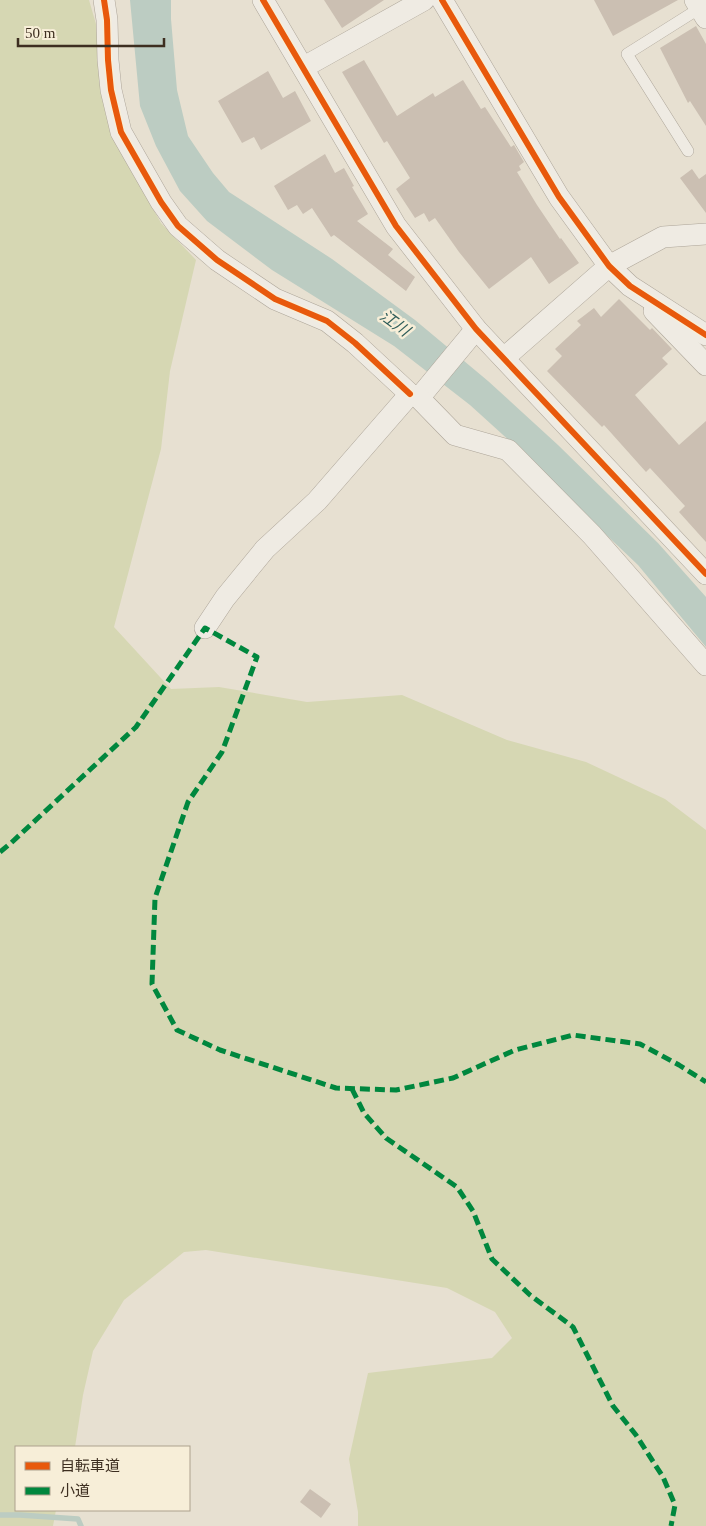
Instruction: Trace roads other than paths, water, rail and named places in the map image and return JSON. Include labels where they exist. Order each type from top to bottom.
[{"type":"street","points":[[104,0],[111,90],[122,132],[160,202],[178,226],[217,260],[275,299],[327,321],[355,343],[455,435],[508,450],[592,535],[706,665]]},
{"type":"street","points":[[263,0],[396,226],[476,329],[706,574]]},
{"type":"street","points":[[304,68],[424,0]]},
{"type":"street","points":[[442,0],[559,198],[609,266],[706,365]]},
{"type":"street","points":[[504,358],[609,266],[663,237],[706,234]]},
{"type":"street","points":[[630,286],[706,335]]},
{"type":"street","points":[[205,628],[224,598],[265,549],[317,501],[374,434],[414,396],[476,329]]},
{"type":"lane","points":[[688,151],[627,54],[700,9]]},
{"type":"water","name":"江川","points":[[130,0],[171,0],[177,90],[188,136],[213,173],[229,192],[332,259],[415,320],[488,381],[558,445],[658,543],[706,597],[706,647],[638,565],[577,507],[545,473],[470,405],[394,346],[272,270],[207,221],[180,191],[156,146],[140,106]]},
{"type":"waterway","points":[[0,1515],[78,1519],[81,1526]]}]
